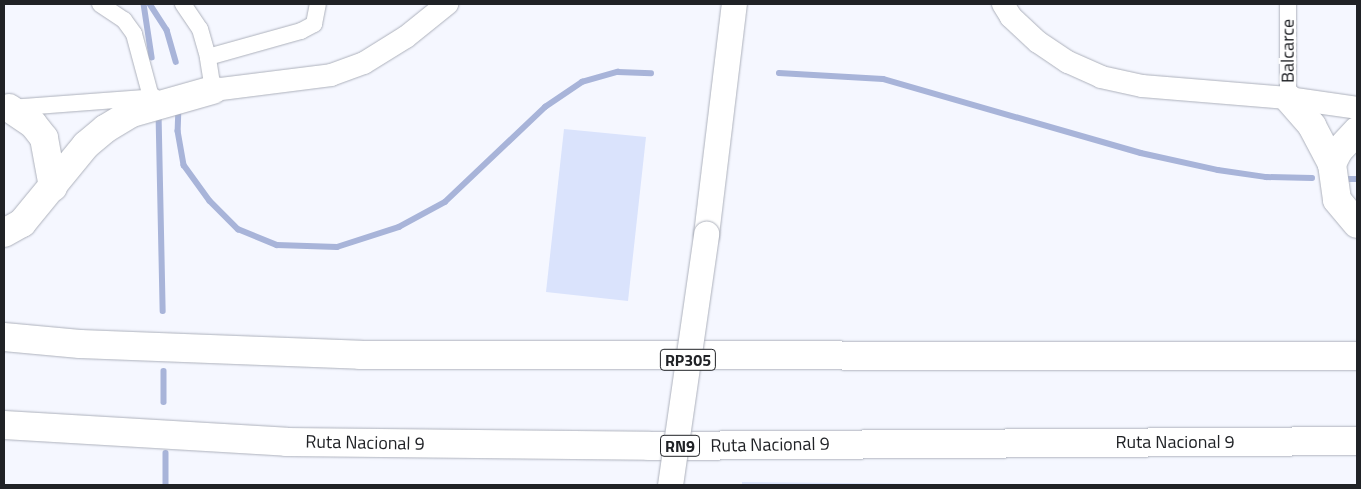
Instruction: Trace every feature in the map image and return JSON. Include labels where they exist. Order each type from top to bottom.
[{"type":"highway","points":[[4,233],[22,223],[86,145],[105,129],[132,113],[213,90]]},
{"type":"highway","points":[[1288,98],[1312,126],[1332,164],[1337,200],[1357,224]]},
{"type":"highway","points":[[6,108],[33,124],[44,138],[53,187]]},
{"type":"highway","points":[[1332,164],[1339,150],[1357,131]]},
{"type":"highway","points":[[4,337],[80,344],[360,355],[1357,356]]},
{"type":"highway","name":"Ruta Nacional 9","points":[[4,425],[326,442],[649,446],[1357,441]]},
{"type":"main road","name":"RP305","points":[[670,485],[706,234],[734,4]]},
{"type":"street","points":[[100,4],[124,20],[134,34],[151,97]]},
{"type":"street","points":[[183,4],[200,29],[208,57],[213,90]]},
{"type":"street","points":[[208,57],[301,31],[314,24],[318,4]]},
{"type":"street","points":[[6,108],[151,97],[290,82],[331,75],[364,63],[406,37],[447,4]]},
{"type":"street","points":[[1003,4],[1011,17],[1038,42],[1068,62],[1101,77],[1142,86],[1288,98],[1357,108]]},
{"type":"street","name":"Balcarce","points":[[1288,4],[1288,98]]},
{"type":"shaded area","points":[[564,129],[646,137],[628,301],[546,292]]},
{"type":"shaded area","points":[[742,482],[932,484],[932,485],[742,485]]},
{"type":"waterway","points":[[144,4],[152,57]]},
{"type":"waterway","points":[[150,4],[167,30],[176,62]]},
{"type":"waterway","points":[[179,106],[178,131],[184,165],[210,201],[238,229],[277,245],[337,247],[399,227],[445,202],[545,107],[582,82],[618,72],[651,73]]},
{"type":"waterway","points":[[779,73],[883,79],[1141,153],[1218,170],[1266,177],[1312,178]]},
{"type":"waterway","points":[[159,113],[163,311]]},
{"type":"waterway","points":[[1348,179],[1357,179]]},
{"type":"waterway","points":[[164,371],[164,402]]},
{"type":"waterway","points":[[166,453],[166,485]]}]
